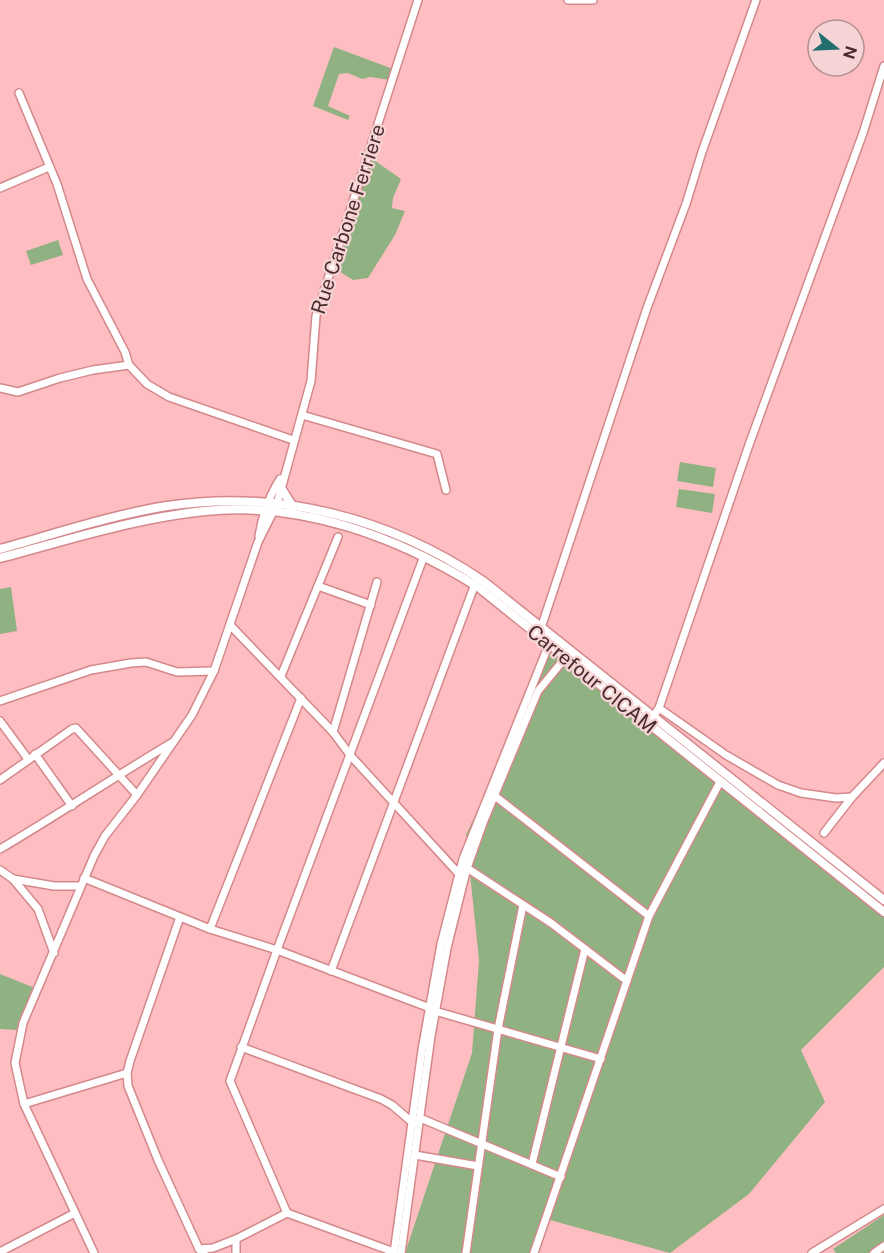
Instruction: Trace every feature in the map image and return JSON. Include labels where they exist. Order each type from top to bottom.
[{"type":"main road","points":[[281,488],[292,507]]},
{"type":"main road","points":[[0,549],[167,506],[211,501],[271,507]]},
{"type":"main road","name":"Carrefour CICAM","points":[[271,507],[372,534],[424,556],[475,585],[884,912]]},
{"type":"main road","points":[[0,558],[137,522],[207,511],[292,507],[331,513],[377,526],[435,552],[483,581],[884,900]]},
{"type":"street","name":"Rue Carbone Ferriere","points":[[271,507],[281,488],[311,381],[316,316],[418,0]]},
{"type":"street","points":[[568,0],[593,0]]},
{"type":"street","points":[[540,628],[647,308],[686,204],[756,0]]},
{"type":"street","points":[[653,717],[659,708],[750,442],[863,133],[884,66]]},
{"type":"street","points":[[19,93],[57,184],[87,279],[125,352],[129,365],[147,384],[170,397],[293,440]]},
{"type":"street","points":[[0,188],[49,167]]},
{"type":"street","points":[[0,388],[18,392],[71,376],[129,365]]},
{"type":"street","points":[[302,415],[437,454],[446,490]]},
{"type":"street","name":"Rue Carbone Ferriere","points":[[271,507],[274,490],[284,475]]},
{"type":"street","points":[[94,1253],[24,1104],[16,1072],[17,1048],[24,1023],[80,886],[105,836],[175,741],[192,715],[214,671],[258,542],[260,526],[271,507]]},
{"type":"street","points":[[281,676],[338,537]]},
{"type":"street","points":[[287,1213],[231,1081],[241,1047],[424,556]]},
{"type":"street","points":[[333,732],[377,582]]},
{"type":"street","points":[[331,970],[475,585]]},
{"type":"street","points":[[318,586],[371,605]]},
{"type":"street","points":[[230,625],[333,732],[350,754],[459,874]]},
{"type":"street","points":[[400,1252],[441,944],[463,859],[549,644]]},
{"type":"street","points":[[433,1010],[467,868],[538,691],[566,657]]},
{"type":"street","points":[[0,701],[91,670],[119,665],[146,662],[177,672],[214,671]]},
{"type":"street","points":[[210,929],[301,698]]},
{"type":"street","points":[[659,708],[726,754],[778,785],[801,793],[836,798],[852,797]]},
{"type":"street","points":[[0,721],[72,806]]},
{"type":"street","points":[[0,780],[76,728],[137,795]]},
{"type":"street","points":[[0,849],[175,741]]},
{"type":"street","points":[[824,832],[852,797],[883,765]]},
{"type":"street","points":[[534,1253],[649,916],[720,782]]},
{"type":"street","points":[[495,795],[649,916]]},
{"type":"street","points":[[467,868],[523,905],[627,981]]},
{"type":"street","points":[[5,876],[54,886],[80,886]]},
{"type":"street","points":[[5,876],[38,909],[54,953]]},
{"type":"street","points":[[84,878],[210,929],[277,950],[433,1010],[601,1059]]},
{"type":"street","points":[[466,1253],[498,1029],[523,905]]},
{"type":"street","points":[[180,917],[127,1074],[128,1086],[158,1160],[201,1251],[236,1239],[287,1213],[400,1252]]},
{"type":"street","points":[[531,1164],[548,1104],[585,949]]},
{"type":"street","points":[[241,1047],[381,1099],[417,1120],[561,1176]]},
{"type":"street","points":[[24,1104],[127,1074]]},
{"type":"street","points":[[400,1252],[415,1155],[417,1120]]},
{"type":"street","points":[[415,1155],[477,1166]]},
{"type":"street","points":[[812,1253],[884,1209]]},
{"type":"street","points":[[0,1252],[75,1213]]},
{"type":"street","points":[[236,1239],[236,1253]]},
{"type":"street","points":[[874,1253],[884,1246]]},
{"type":"green space","points":[[334,47],[393,69],[390,80],[370,77],[362,79],[348,73],[339,74],[328,106],[350,116],[348,120],[313,106]]},
{"type":"green space","points":[[371,158],[401,179],[393,198],[392,208],[405,211],[395,235],[368,278],[353,280],[337,270]]},
{"type":"green space","points":[[58,240],[63,255],[31,265],[26,251]]},
{"type":"green space","points":[[680,462],[716,468],[713,487],[677,481]]},
{"type":"green space","points":[[679,489],[715,494],[712,513],[676,507]]},
{"type":"green space","points":[[11,587],[17,631],[0,634],[0,589]]},
{"type":"green space","points":[[547,640],[884,910],[884,967],[801,1050],[825,1102],[749,1194],[670,1253],[546,1219],[533,1253],[405,1253],[472,1053],[479,960],[466,835],[512,736]]},
{"type":"green space","points":[[0,974],[35,988],[17,1030],[0,1029]]},
{"type":"green space","points":[[884,1215],[884,1253],[836,1253],[833,1249]]}]
